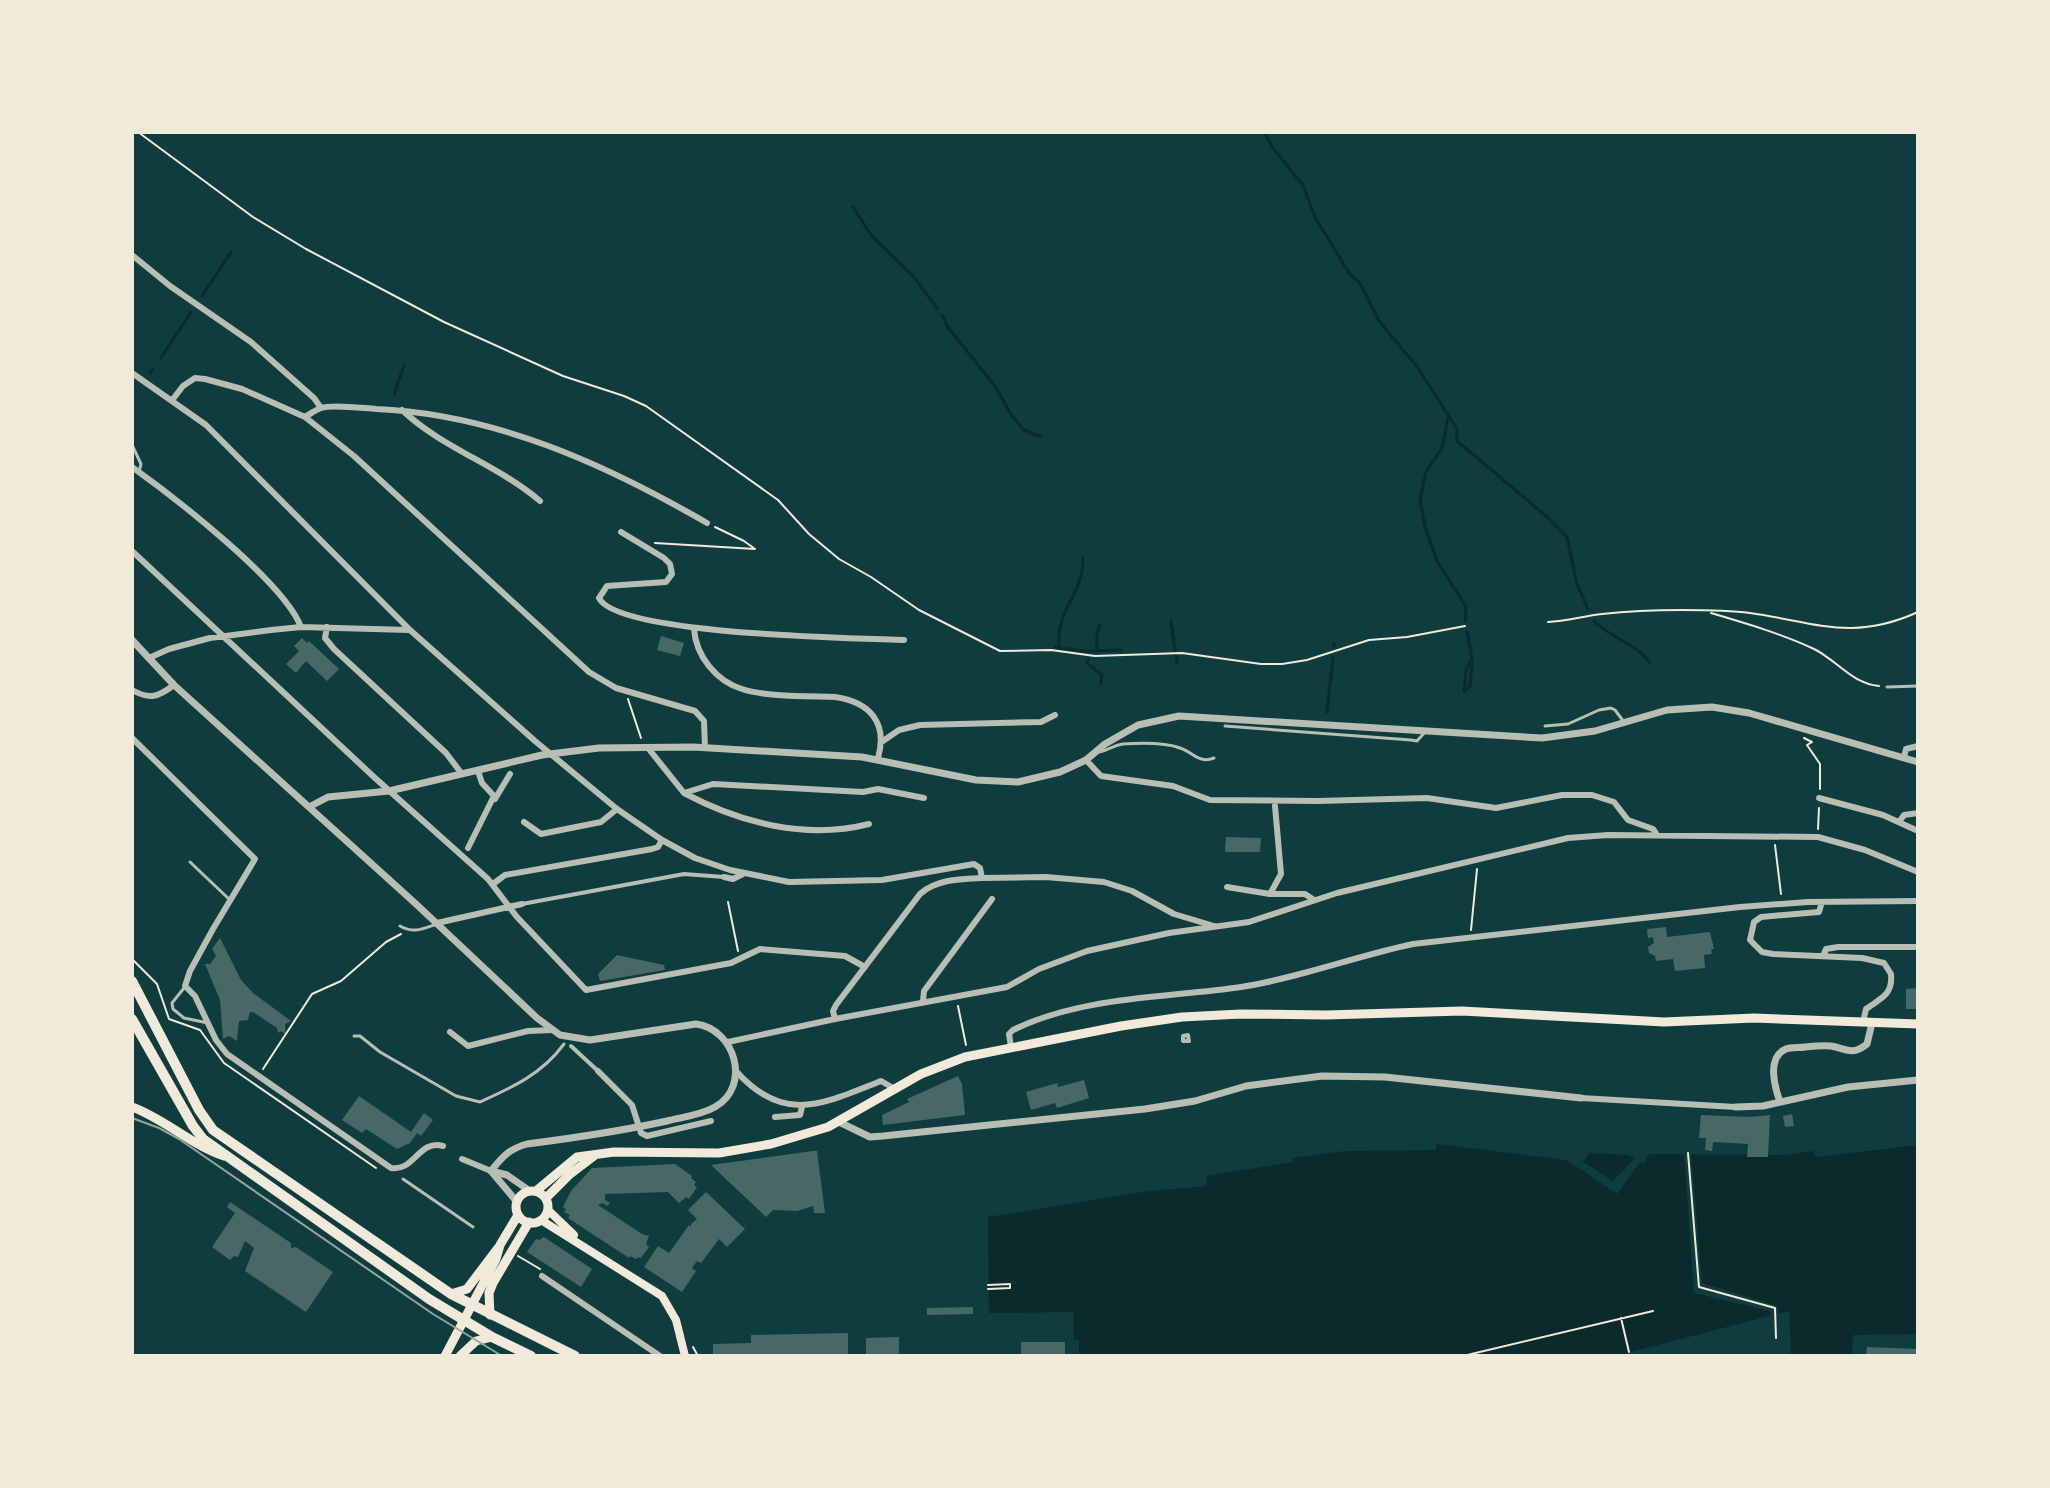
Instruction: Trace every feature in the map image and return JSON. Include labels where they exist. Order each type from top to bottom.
[{"type":"highway","points":[[132,981],[199,1110],[213,1130],[451,1294],[575,1356]]},
{"type":"highway","points":[[132,1019],[203,1139],[462,1319],[531,1356]]},
{"type":"main road","points":[[451,1294],[467,1289],[500,1245],[518,1215],[520,1196],[533,1191],[577,1157],[597,1154],[719,1153],[796,1138],[839,1122],[940,1065],[1011,1047],[1152,1021],[1241,1014],[1462,1011],[1664,1022],[1754,1018],[1918,1024]]},
{"type":"main road","points":[[132,1107],[208,1151],[227,1157]]},
{"type":"main road","points":[[546,1198],[597,1154]]},
{"type":"main road","points":[[533,1191],[546,1198]]},
{"type":"main road","points":[[546,1198],[548,1210],[586,1247]]},
{"type":"main road","points":[[541,1220],[548,1210]]},
{"type":"main road","points":[[518,1215],[529,1222],[541,1220],[662,1296],[676,1320],[687,1352]]},
{"type":"main road","points":[[490,1315],[489,1293],[493,1283],[529,1222]]},
{"type":"main road","points":[[445,1356],[496,1259],[500,1245]]},
{"type":"main road","points":[[460,1356],[476,1341],[492,1337]]},
{"type":"street","points":[[132,255],[170,286],[251,342],[314,398],[321,408]]},
{"type":"street","points":[[132,373],[206,425],[410,630],[551,755],[617,809],[662,840],[695,858],[743,874],[789,882],[903,877],[974,864],[980,868],[982,878]]},
{"type":"street","points":[[173,399],[183,386],[195,378],[205,379],[242,389],[305,417],[354,456],[582,666],[606,683],[695,711],[704,721],[705,748]]},
{"type":"street","points":[[305,417],[321,408],[402,410],[467,422],[556,448],[633,482],[707,523]]},
{"type":"street","points":[[402,410],[440,439],[540,501]]},
{"type":"street","points":[[135,470],[241,557],[294,612],[301,627]]},
{"type":"street","points":[[621,532],[669,562],[672,574],[666,582],[607,586],[599,598],[603,605],[654,623],[694,629],[904,640]]},
{"type":"street","points":[[132,551],[493,884],[509,906],[586,990],[731,963],[760,949],[845,956],[865,967]]},
{"type":"street","points":[[149,658],[169,649],[225,637],[301,627],[410,630]]},
{"type":"street","points":[[327,627],[325,638],[334,649],[446,753],[462,774]]},
{"type":"street","points":[[694,629],[699,653],[711,668],[735,686],[756,692],[850,699],[864,706],[873,716],[883,741],[878,758]]},
{"type":"street","points":[[132,640],[174,685],[553,1030],[568,1038],[590,1040],[696,1024],[713,1029],[728,1042],[736,1071],[727,1097],[712,1109],[639,1127],[512,1148],[491,1171]]},
{"type":"street","points":[[132,690],[146,698],[160,696],[174,685]]},
{"type":"street","points":[[309,807],[328,797],[389,791],[551,755],[599,748],[705,748],[878,758],[957,777],[998,782],[1040,778],[1086,760],[1138,725],[1179,716],[1542,738],[1578,735],[1667,710],[1703,707],[1749,713],[1918,762]]},
{"type":"street","points":[[883,741],[899,730],[920,725],[1041,722],[1055,715]]},
{"type":"street","points":[[132,738],[255,859],[190,971],[185,986],[195,996],[221,1049],[391,1168],[401,1169],[427,1146],[443,1146]]},
{"type":"street","points":[[1904,757],[1906,749],[1918,746]]},
{"type":"street","points":[[648,748],[684,793],[715,809],[771,826],[845,830],[869,824]]},
{"type":"street","points":[[1086,760],[1101,776],[1173,786],[1221,801],[1427,798],[1496,808],[1562,795],[1592,795],[1614,802],[1628,820],[1653,829],[1657,835]]},
{"type":"street","points":[[478,771],[482,783],[494,796],[493,802]]},
{"type":"street","points":[[468,848],[510,774]]},
{"type":"street","points":[[684,793],[713,784],[863,792],[878,789],[924,798]]},
{"type":"street","points":[[1819,802],[1869,811],[1918,831]]},
{"type":"street","points":[[1270,894],[1281,874],[1275,806]]},
{"type":"street","points":[[524,822],[541,834],[601,822],[617,809]]},
{"type":"street","points":[[1899,822],[1904,815],[1918,813]]},
{"type":"street","points":[[728,1042],[923,1001],[1007,987],[1039,969],[1087,951],[1266,918],[1314,900],[1540,844],[1595,835],[1818,837],[1847,843],[1918,872]]},
{"type":"street","points":[[493,884],[505,875],[652,849],[658,847],[662,840]]},
{"type":"street","points":[[437,923],[509,906],[684,874],[733,879],[743,874]]},
{"type":"street","points":[[835,1019],[833,1011],[836,1005],[926,888],[942,882],[1046,877],[1104,882],[1132,891],[1174,914],[1214,926]]},
{"type":"street","points":[[1227,887],[1270,894],[1305,894],[1314,900]]},
{"type":"street","points":[[923,1001],[924,991],[992,899]]},
{"type":"street","points":[[1011,1047],[1009,1037],[1013,1030],[1078,1009],[1267,982],[1413,944],[1782,903],[1918,901]]},
{"type":"street","points":[[1780,1102],[1774,1066],[1782,1052],[1786,1049],[1833,1046],[1850,1053],[1867,1044],[1866,1009],[1885,997],[1892,979],[1884,963],[1869,959],[1762,952],[1749,936],[1754,922],[1761,917],[1819,912],[1822,902]]},
{"type":"street","points":[[1823,956],[1826,949],[1838,947],[1918,947]]},
{"type":"street","points":[[450,1032],[468,1046],[528,1031],[553,1030]]},
{"type":"street","points":[[571,1046],[632,1105],[641,1133],[647,1136],[711,1121]]},
{"type":"street","points":[[736,1071],[749,1086],[771,1100],[802,1107],[826,1102],[881,1081],[895,1089]]},
{"type":"street","points":[[839,1122],[870,1137],[1145,1109],[1195,1101],[1246,1086],[1322,1076],[1385,1077],[1581,1098],[1736,1107],[1756,1107],[1848,1087],[1918,1080]]},
{"type":"street","points":[[775,1117],[800,1115],[802,1107]]},
{"type":"street","points":[[462,1159],[507,1175],[533,1191]]},
{"type":"street","points":[[401,1169],[403,1179]]},
{"type":"street","points":[[491,1171],[517,1202]]},
{"type":"street","points":[[542,1276],[660,1356]]},
{"type":"lane","points":[[133,447],[141,464],[135,470]]},
{"type":"lane","points":[[1887,687],[1918,686]]},
{"type":"lane","points":[[1545,726],[1568,724],[1611,708],[1624,722]]},
{"type":"lane","points":[[1225,726],[1417,741],[1426,731]]},
{"type":"lane","points":[[1095,752],[1102,753],[1124,744],[1148,744],[1180,748],[1207,761],[1214,758]]},
{"type":"lane","points":[[190,862],[230,900]]},
{"type":"lane","points":[[400,926],[409,931],[419,931],[437,923]]},
{"type":"lane","points":[[185,986],[172,1003],[173,1009],[184,1018],[208,1023]]},
{"type":"lane","points":[[354,1036],[360,1036],[380,1052],[456,1096],[480,1102],[543,1069],[564,1044]]},
{"type":"lane","points":[[403,1179],[473,1227]]},
{"type":"path","points":[[138,132],[233,204],[306,249],[444,322],[563,376],[646,406],[778,500],[809,534],[839,559],[919,610],[967,637],[1000,651],[1051,650],[1095,656],[1182,653],[1282,664],[1307,660],[1369,640],[1407,637],[1465,626]]},
{"type":"path","points":[[644,546],[652,543],[755,549],[707,523]]},
{"type":"path","points":[[1548,622],[1618,613],[1706,612],[1748,613],[1814,626],[1853,629],[1876,627],[1918,612]]},
{"type":"path","points":[[1706,612],[1813,649],[1829,657],[1855,679],[1865,684],[1887,687]]},
{"type":"path","points":[[627,691],[642,739]]},
{"type":"path","points":[[1785,723],[1792,732],[1812,742],[1807,745],[1820,764],[1818,831]]},
{"type":"path","points":[[1777,835],[1775,841],[1782,903]]},
{"type":"path","points":[[1471,930],[1477,863]]},
{"type":"path","points":[[728,902],[739,956]]},
{"type":"path","points":[[262,1071],[312,994],[341,981],[386,942],[409,931]]},
{"type":"path","points":[[132,959],[157,984],[164,1009]]},
{"type":"path","points":[[955,997],[966,1045]]},
{"type":"path","points":[[1688,1153],[1699,1287],[1775,1308],[1776,1338]]},
{"type":"path","points":[[517,1256],[532,1264]]},
{"type":"path","points":[[1463,1356],[1653,1311]]},
{"type":"path","points":[[1621,1318],[1629,1352]]},
{"type":"path","points":[[687,1352],[695,1349],[698,1356]]},
{"type":"water","points":[[1437,1144],[1566,1160],[1578,1168],[1589,1153],[1628,1155],[1643,1164],[1650,1154],[1783,1155],[1813,1151],[1816,1157],[1918,1145],[1918,1334],[1853,1335],[1852,1356],[1791,1356],[1789,1311],[1615,1356],[1079,1356],[1079,1340],[1074,1339],[1073,1312],[989,1313],[988,1217],[1149,1191],[1207,1186],[1206,1176],[1293,1162],[1293,1158],[1299,1157],[1345,1151],[1436,1150]]},
{"type":"pier","points":[[1584,1153],[1589,1153],[1583,1162],[1613,1181],[1635,1158],[1640,1162],[1617,1194],[1579,1168]]},
{"type":"pier","points":[[1684,1153],[1691,1153],[1702,1283],[1778,1306],[1779,1317],[1771,1319],[1770,1311],[1694,1293]]},
{"type":"building","points":[[661,636],[684,643],[680,656],[657,650]]},
{"type":"building","points":[[302,638],[339,669],[327,681],[306,661],[296,673],[286,664],[299,651],[294,646]]},
{"type":"building","points":[[1226,837],[1261,838],[1260,852],[1225,852]]},
{"type":"building","points":[[1666,927],[1667,937],[1710,932],[1714,949],[1711,949],[1712,954],[1704,955],[1705,968],[1675,971],[1673,959],[1656,961],[1655,956],[1649,953],[1648,947],[1654,943],[1653,937],[1648,938],[1647,929]]},
{"type":"building","points":[[220,938],[241,980],[253,993],[291,1021],[285,1024],[285,1034],[281,1031],[278,1033],[277,1028],[250,1012],[248,1020],[239,1021],[237,1041],[229,1036],[223,1039],[220,1000],[205,964],[210,964],[216,956],[212,949]]},
{"type":"building","points":[[617,955],[664,965],[665,970],[600,981],[598,974]]},
{"type":"building","points":[[1918,988],[1918,1009],[1906,1009],[1906,989]]},
{"type":"building","points":[[958,1076],[962,1084],[965,1115],[883,1125],[882,1115],[909,1102],[907,1099]]},
{"type":"building","points":[[1084,1080],[1089,1098],[1057,1108],[1055,1103],[1031,1110],[1026,1092],[1057,1083],[1058,1087]]},
{"type":"building","points":[[359,1096],[411,1132],[424,1113],[433,1120],[421,1136],[417,1133],[410,1143],[397,1149],[366,1129],[362,1133],[342,1120]]},
{"type":"building","points":[[1792,1114],[1794,1126],[1785,1127],[1783,1116]]},
{"type":"building","points":[[1701,1115],[1770,1115],[1768,1157],[1747,1157],[1748,1144],[1713,1142],[1712,1151],[1705,1150],[1706,1138],[1699,1138]]},
{"type":"building","points":[[817,1151],[825,1213],[814,1213],[813,1206],[797,1211],[773,1210],[766,1217],[711,1165]]},
{"type":"building","points":[[675,1164],[696,1182],[694,1185],[697,1187],[689,1199],[686,1197],[679,1203],[668,1192],[605,1194],[605,1200],[610,1203],[607,1206],[603,1203],[598,1205],[649,1236],[646,1244],[649,1247],[641,1258],[629,1258],[568,1218],[570,1215],[564,1212],[566,1209],[563,1207],[571,1191],[592,1168]]},
{"type":"building","points":[[706,1192],[745,1229],[727,1247],[719,1239],[701,1263],[697,1261],[692,1268],[696,1271],[682,1292],[644,1267],[658,1246],[669,1253],[689,1225],[691,1227],[697,1219],[688,1210]]},
{"type":"building","points":[[230,1202],[291,1243],[291,1248],[296,1247],[333,1272],[306,1312],[245,1271],[254,1248],[245,1241],[238,1257],[230,1260],[212,1247],[235,1213],[227,1207]]},
{"type":"building","points":[[544,1237],[592,1269],[581,1287],[527,1252],[536,1239]]},
{"type":"building","points":[[973,1307],[973,1314],[927,1315],[927,1308]]},
{"type":"building","points":[[848,1333],[848,1356],[713,1356],[713,1344],[751,1343],[751,1335]]},
{"type":"building","points":[[899,1337],[897,1356],[866,1356],[866,1338]]},
{"type":"building","points":[[1021,1342],[1065,1342],[1065,1356],[1021,1356]]},
{"type":"building","points":[[1867,1347],[1918,1349],[1918,1356],[1866,1356]]},
{"type":"waterway","points":[[1265,132],[1272,147],[1303,185],[1315,217],[1349,273],[1360,283],[1379,321],[1418,368],[1457,429],[1457,441],[1567,537],[1577,584],[1588,609]]},
{"type":"waterway","points":[[853,207],[871,235],[913,276],[937,308]]},
{"type":"waterway","points":[[202,296],[231,252]]},
{"type":"waterway","points":[[161,358],[191,312]]},
{"type":"waterway","points":[[942,315],[947,326],[995,386],[1012,416],[1024,430],[1041,437]]},
{"type":"waterway","points":[[394,395],[404,365]]},
{"type":"waterway","points":[[150,373],[153,369]]},
{"type":"waterway","points":[[1448,418],[1442,448],[1426,472],[1420,500],[1425,527],[1437,561],[1466,607],[1465,621]]},
{"type":"waterway","points":[[1059,647],[1061,622],[1079,583],[1083,558]]},
{"type":"waterway","points":[[1171,621],[1175,650]]},
{"type":"waterway","points":[[1594,621],[1650,663]]},
{"type":"waterway","points":[[1097,651],[1100,625]]},
{"type":"waterway","points":[[1464,692],[1466,670],[1472,659],[1467,632]]},
{"type":"waterway","points":[[1055,647],[1084,651],[1121,650]]},
{"type":"waterway","points":[[1176,656],[1177,663]]},
{"type":"waterway","points":[[1327,712],[1333,657]]},
{"type":"waterway","points":[[1089,659],[1087,663],[1102,675],[1101,684]]},
{"type":"waterway","points":[[1464,691],[1470,686],[1472,663]]},
{"type":"tram line","points":[[132,1118],[179,1139],[433,1314],[502,1356]]}]
